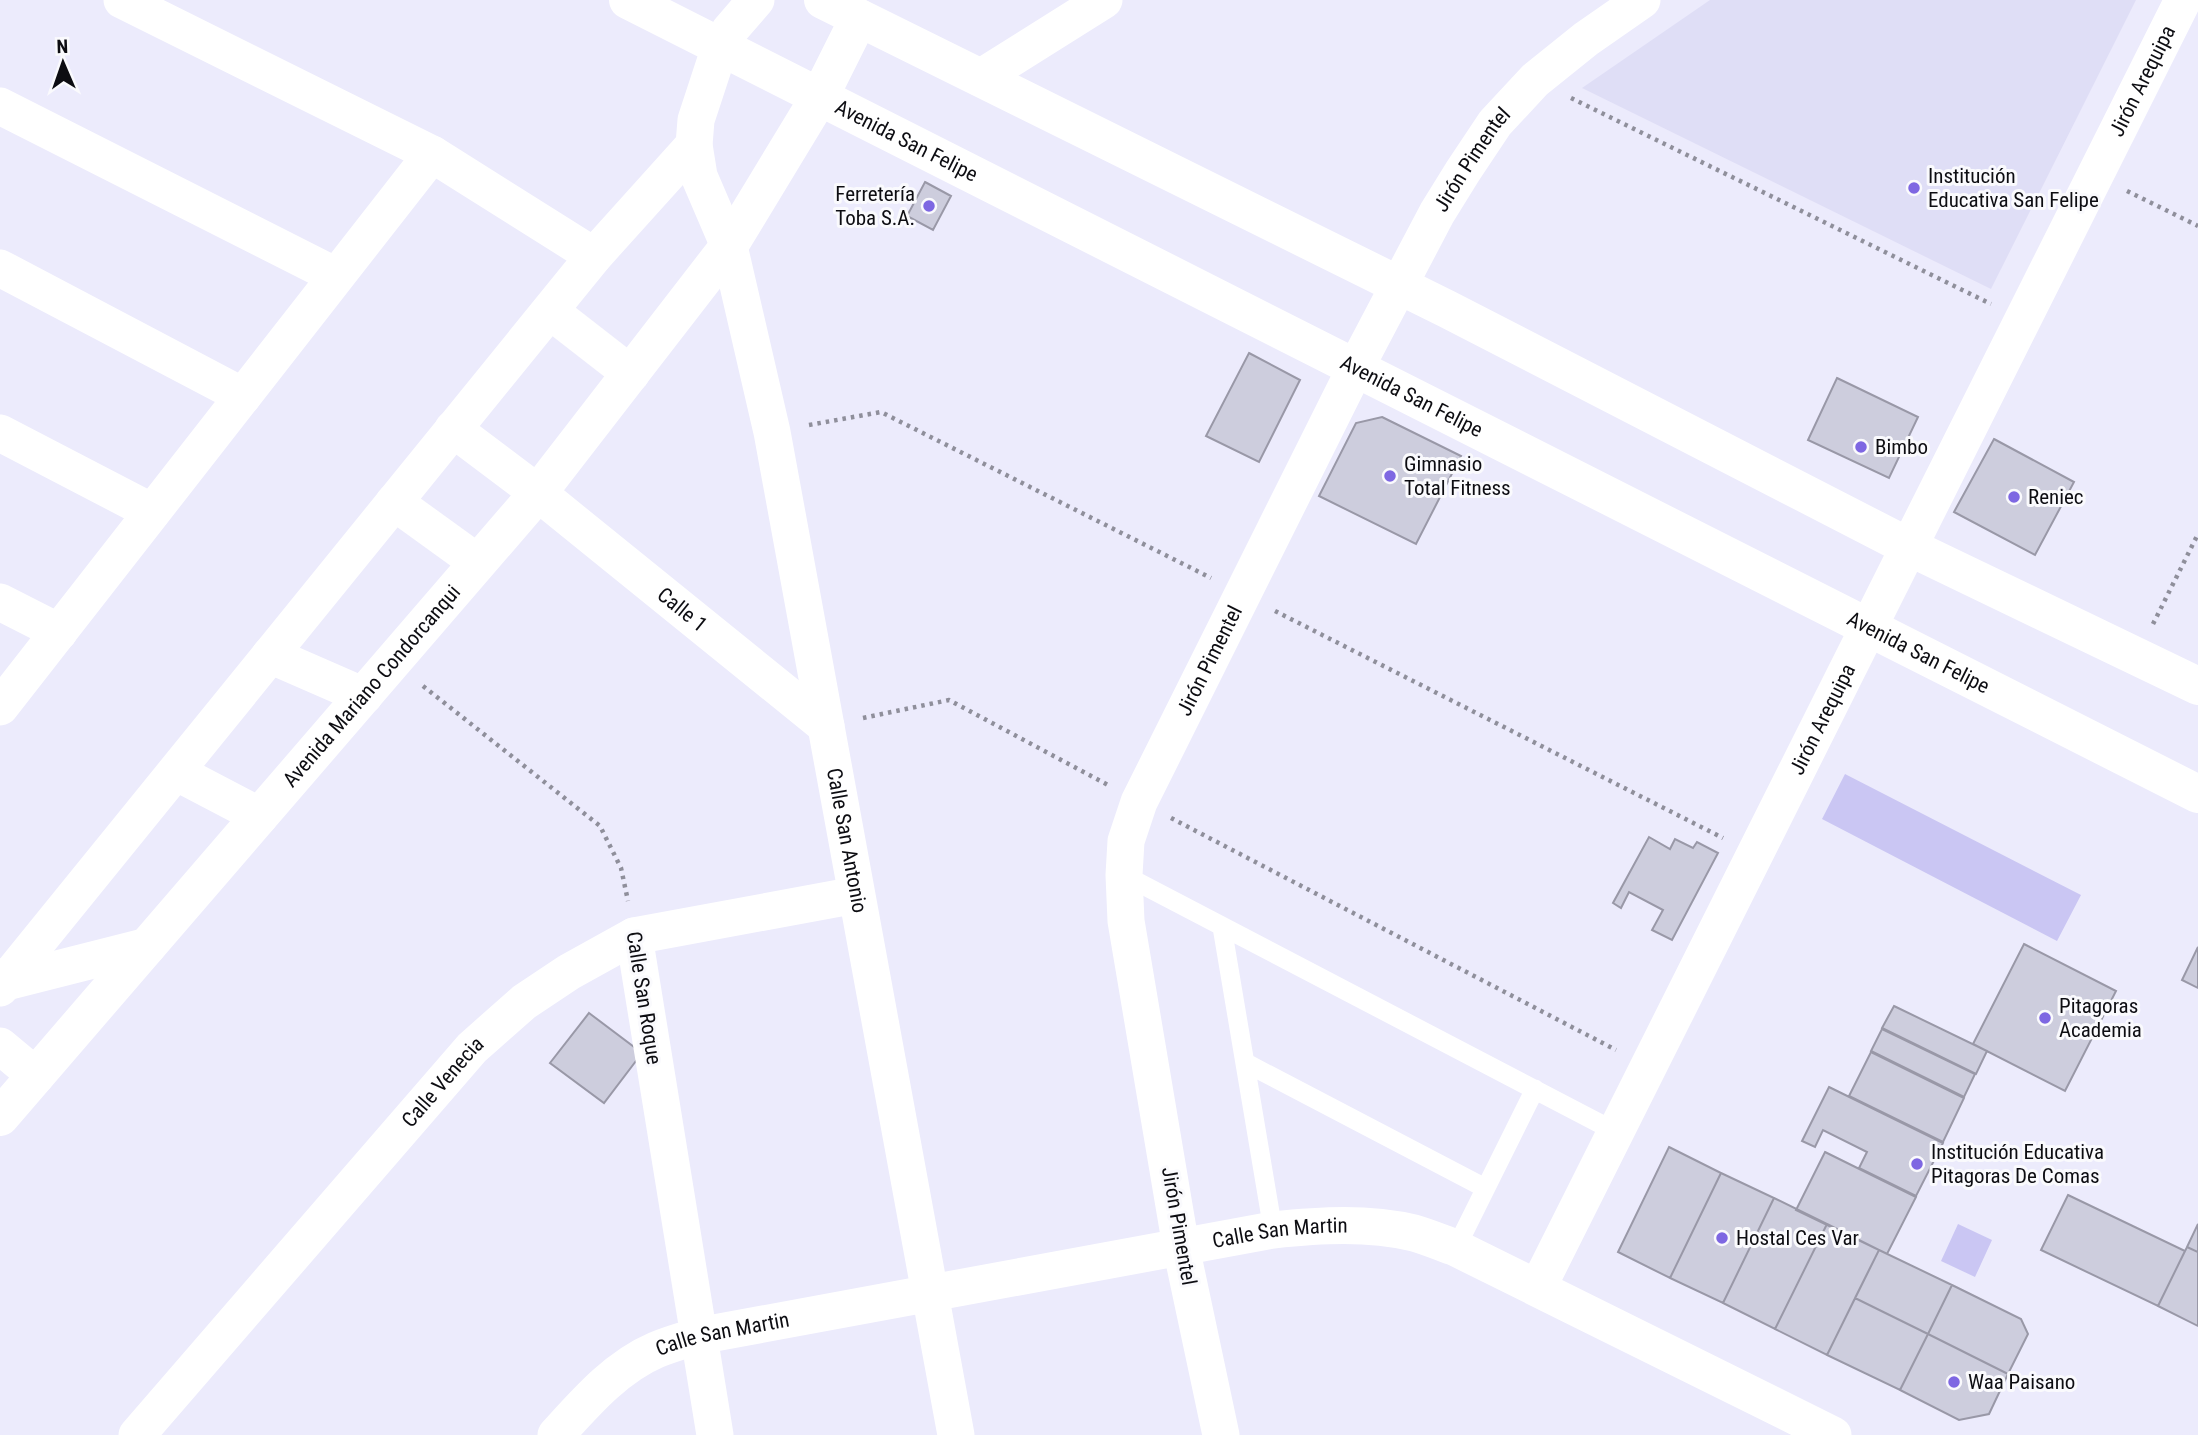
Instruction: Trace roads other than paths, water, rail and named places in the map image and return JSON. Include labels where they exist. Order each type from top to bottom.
[{"type":"main road","name":"Avenida San Felipe","points":[[628,0],[2198,793]]},
{"type":"main road","points":[[688,0],[720,47]]},
{"type":"main road","points":[[823,0],[1399,285],[1909,547],[2198,686]]},
{"type":"main road","name":"Avenida Mariano Condorcanqui","points":[[0,1117],[538,493],[729,246],[820,96],[859,18]]},
{"type":"street","points":[[122,0],[432,154],[594,256]]},
{"type":"street","points":[[729,246],[699,176],[694,145],[696,120],[720,47],[730,30],[756,0]]},
{"type":"street","points":[[979,78],[1104,0]]},
{"type":"street","name":"Jirón Pimentel","points":[[1221,1435],[1181,1247],[1126,921],[1126,841],[1139,802],[1356,367],[1437,214],[1495,123],[1535,80],[1586,39],[1642,0]]},
{"type":"street","name":"Jirón Arequipa","points":[[1538,1287],[2183,0]]},
{"type":"street","points":[[0,106],[336,276]]},
{"type":"street","points":[[2,982],[176,772],[594,256],[694,145]]},
{"type":"street","points":[[0,707],[432,154]]},
{"type":"street","name":"Calle San Antonio","points":[[729,246],[772,432],[956,1435]]},
{"type":"street","points":[[0,268],[243,396]]},
{"type":"street","points":[[550,310],[631,374]]},
{"type":"street","name":"Calle 1","points":[[453,429],[538,493],[826,726]]},
{"type":"street","points":[[0,433],[152,512]]},
{"type":"street","points":[[394,502],[477,562]]},
{"type":"street","points":[[0,602],[59,632]]},
{"type":"street","points":[[270,655],[364,696]]},
{"type":"street","points":[[176,772],[260,816]]},
{"type":"street","name":"Calle Venecia","points":[[137,1435],[472,1048],[524,1002],[569,972],[634,936],[856,895]]},
{"type":"street","name":"Calle San Roque","points":[[634,936],[715,1435]]},
{"type":"street","points":[[2,982],[148,946]]},
{"type":"street","points":[[0,1046],[36,1076]]},
{"type":"street","name":"Calle San Martin","points":[[556,1435],[585,1402],[622,1371],[656,1350],[698,1336],[1273,1230],[1327,1225],[1374,1227],[1416,1234],[1456,1248],[1833,1435]]},
{"type":"lane","points":[[1124,875],[1616,1132]]},
{"type":"lane","points":[[1222,927],[1273,1230]]},
{"type":"lane","points":[[1245,1063],[1485,1188]]},
{"type":"lane","points":[[1456,1248],[1535,1089]]},
{"type":"place","name":"Institución Educativa San Felipe","points":[[1914,188]]},
{"type":"place","name":"Ferretería Toba S.A.","points":[[929,206]]},
{"type":"place","name":"Bimbo","points":[[1861,447]]},
{"type":"place","name":"Gimnasio Total Fitness","points":[[1390,476]]},
{"type":"place","name":"Reniec","points":[[2014,497]]},
{"type":"place","name":"Pitagoras Academia","points":[[2045,1018]]},
{"type":"place","name":"Institución Educativa Pitagoras De Comas","points":[[1917,1164]]},
{"type":"place","name":"Hostal Ces Var","points":[[1722,1238]]},
{"type":"place","name":"Waa Paisano","points":[[1954,1382]]}]
